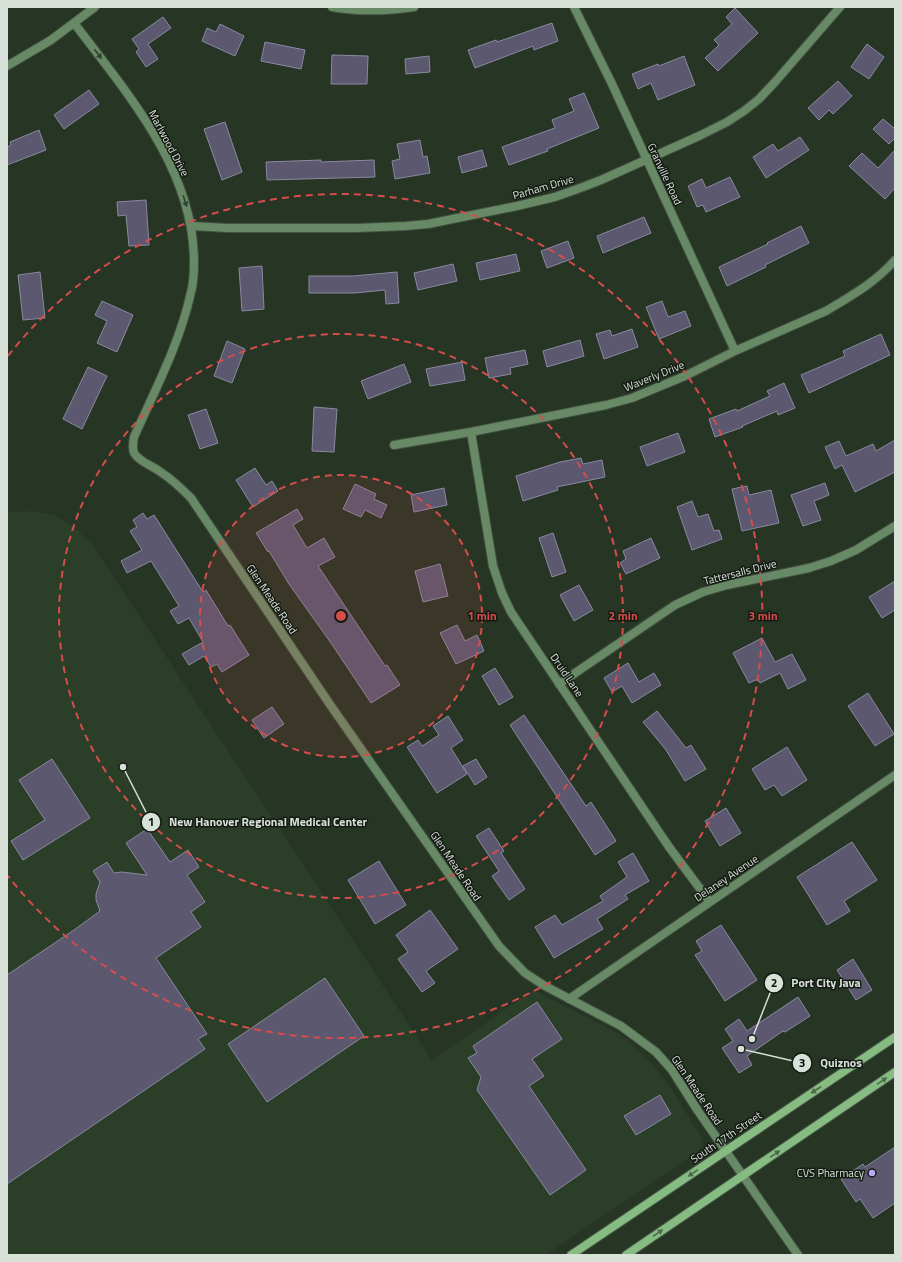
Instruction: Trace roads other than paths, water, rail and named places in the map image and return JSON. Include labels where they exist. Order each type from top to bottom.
[{"type":"main road","name":"South 17th Street","points":[[570,1255],[895,1037]]},
{"type":"main road","points":[[626,1255],[895,1072]]},
{"type":"street","points":[[7,66],[51,40],[95,7]]},
{"type":"street","points":[[332,7],[372,11],[414,7]]},
{"type":"street","name":"Granville Road","points":[[574,7],[612,84],[735,351]]},
{"type":"street","name":"Parham Drive","points":[[191,226],[228,228],[357,228],[406,226],[428,224],[555,197],[601,180],[699,136],[727,122],[744,111],[759,99],[775,82],[840,7]]},
{"type":"street","name":"Marlwood Drive","points":[[74,23],[128,93],[148,124],[167,157],[179,185],[191,226],[194,248],[194,274],[192,290],[182,330],[134,438],[133,450]]},
{"type":"street","name":"Waverly Drive","points":[[394,445],[471,432],[606,405],[632,398],[685,376],[735,351],[826,311],[854,295],[895,260]]},
{"type":"street","name":"Druid Lane","points":[[471,432],[493,566],[502,594],[511,612],[669,847],[710,902]]},
{"type":"street","name":"Glen Meade Road","points":[[133,450],[139,458],[178,485],[190,498],[331,706],[499,946],[525,973],[545,986],[620,1026],[656,1052],[672,1070],[698,1112],[798,1255]]},
{"type":"street","name":"Tattersalls Drive","points":[[559,684],[675,605],[703,592],[727,585],[809,568],[831,561],[856,550],[895,526]]},
{"type":"street","name":"Delaney Avenue","points":[[569,999],[895,775]]},
{"type":"place","name":"New Hanover Regional Medical Center","points":[[123,767]]},
{"type":"place","name":"Port City Java","points":[[752,1039]]},
{"type":"place","name":"Quiznos","points":[[741,1049]]},
{"type":"place","name":"CVS Pharmacy","points":[[872,1173]]}]
